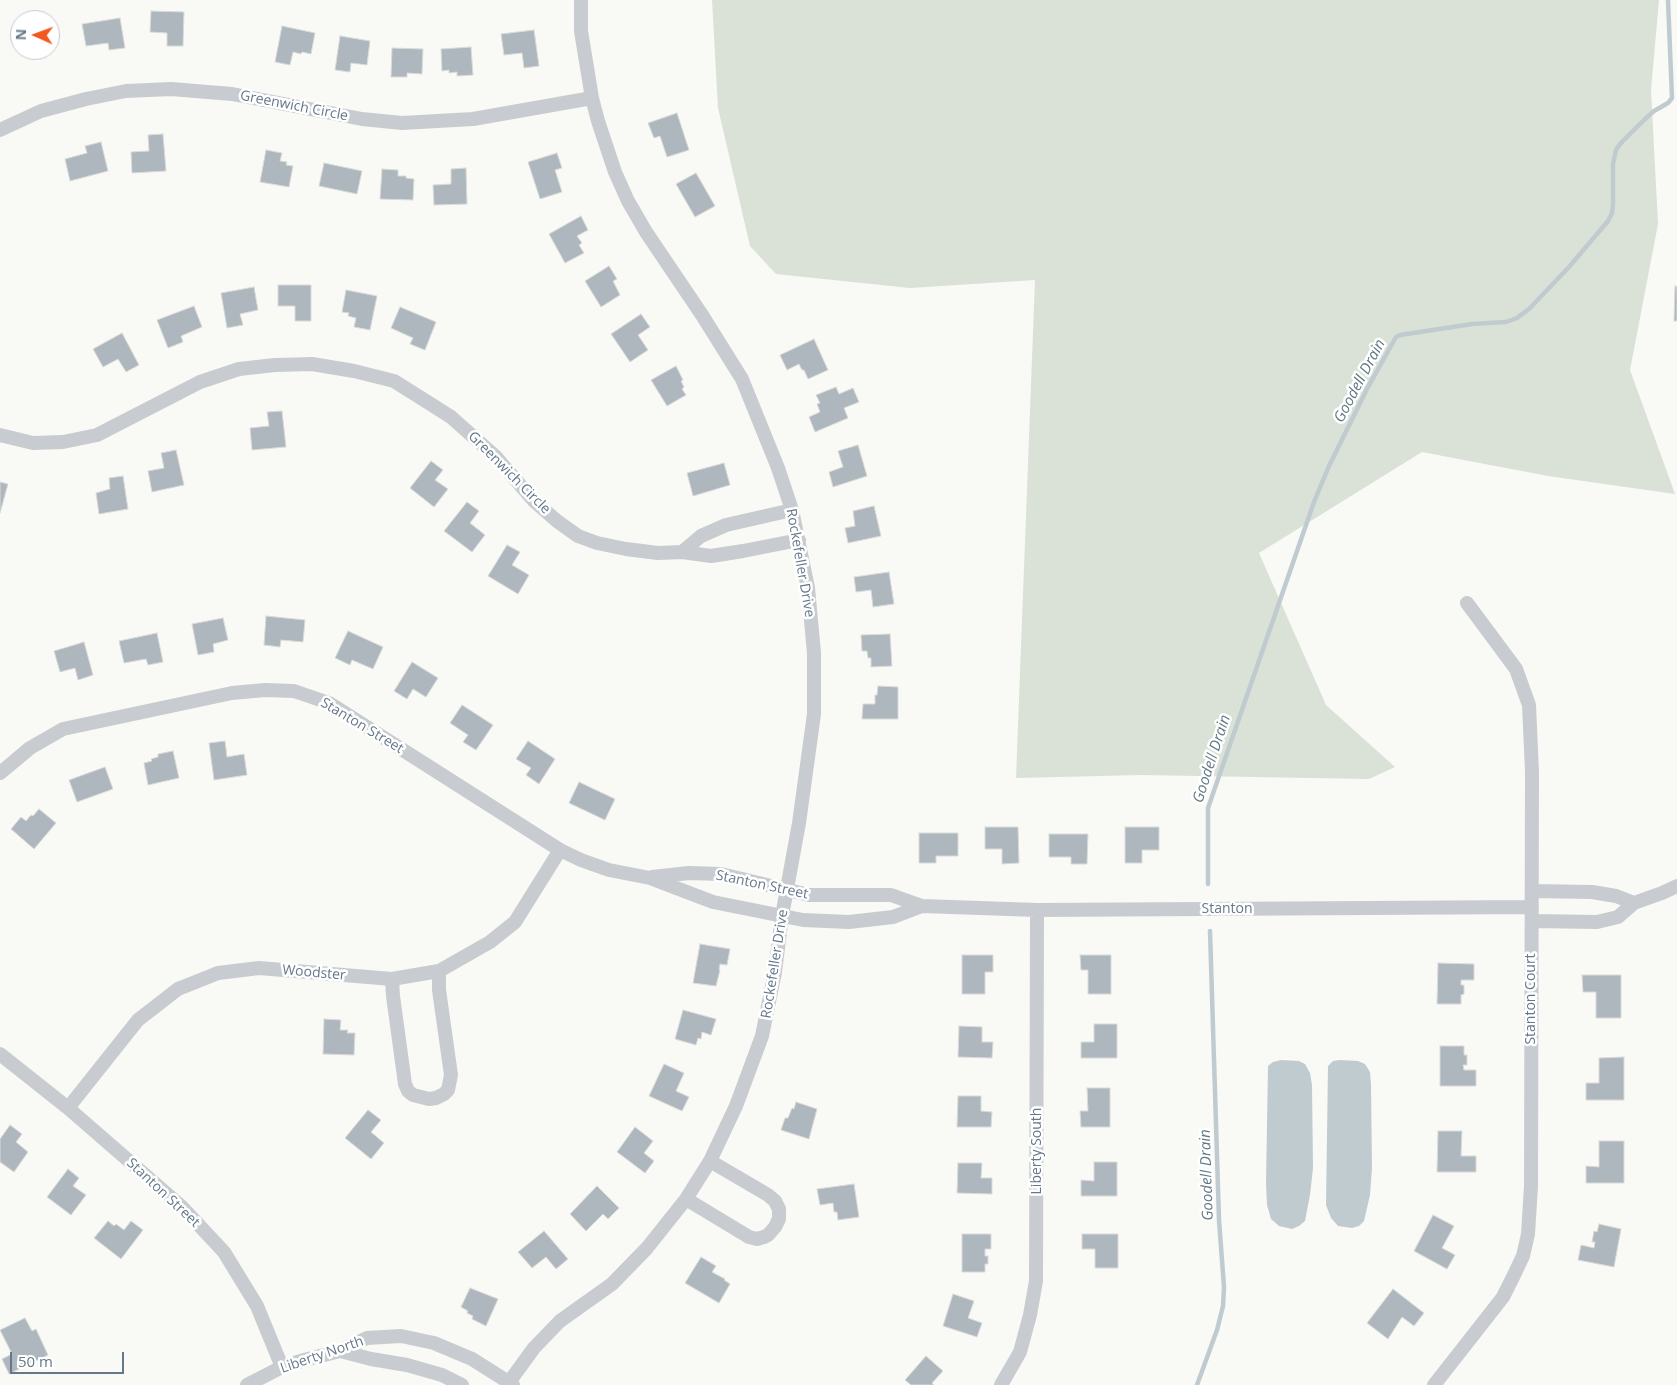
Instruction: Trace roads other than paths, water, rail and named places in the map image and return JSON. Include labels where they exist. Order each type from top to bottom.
[{"type":"street","name":"Rockefeller Drive","points":[[509,1384],[534,1348],[560,1321],[612,1284],[647,1248],[686,1199],[710,1161],[736,1106],[762,1036],[775,972],[782,916],[808,765],[814,714],[814,653],[808,588],[792,510],[778,468],[742,379],[702,315],[646,232],[628,201],[615,172],[592,98],[580,31],[581,0]]},
{"type":"street","name":"Greenwich Circle","points":[[0,130],[41,111],[126,91],[171,89],[232,94],[352,117],[402,123],[473,119],[592,98]]},
{"type":"street","name":"Greenwich Circle","points":[[0,435],[33,443],[63,442],[97,435],[200,382],[239,369],[312,364],[354,371],[394,382],[452,417],[496,457],[534,501],[557,521],[578,536],[597,543],[626,550],[658,553],[682,552],[711,556],[799,540]]},
{"type":"street","points":[[682,552],[701,536],[726,525],[792,510]]},
{"type":"street","name":"Stanton Court","points":[[1434,1385],[1503,1296],[1523,1256],[1528,1234],[1531,1186],[1532,772],[1529,705],[1516,669],[1466,603]]},
{"type":"street","name":"Stanton Street","points":[[0,773],[30,748],[62,729],[232,693],[265,690],[294,691],[329,703],[560,850],[580,860],[609,870],[650,878],[713,902],[803,920],[849,922],[893,917],[922,906]]},
{"type":"street","name":"Woodster","points":[[68,1108],[138,1020],[178,989],[218,973],[259,968],[392,979],[439,971],[490,942],[515,922],[560,850]]},
{"type":"street","name":"Stanton Street","points":[[650,878],[689,873],[721,874],[809,896],[891,895],[922,906]]},
{"type":"street","name":"Stanton","points":[[922,906],[1037,910],[1532,914],[1597,922],[1618,917],[1634,903],[1677,886]]},
{"type":"street","points":[[1532,891],[1592,892],[1616,896],[1634,903]]},
{"type":"street","name":"Liberty South","points":[[1001,1385],[1020,1352],[1030,1315],[1036,1281],[1037,910]]},
{"type":"street","points":[[392,979],[405,1084],[408,1091],[413,1095],[429,1099],[436,1098],[448,1090],[451,1075],[439,990],[439,971]]},
{"type":"street","name":"Stanton Street","points":[[0,1054],[68,1108],[182,1207],[224,1252],[257,1306],[282,1367]]},
{"type":"street","points":[[686,1199],[749,1237],[764,1237],[775,1227],[779,1219],[779,1209],[775,1201],[710,1161]]},
{"type":"street","name":"Liberty North","points":[[247,1385],[282,1367],[340,1351],[367,1338],[402,1336],[434,1343],[472,1360],[509,1384]]},
{"type":"street","points":[[340,1351],[407,1365],[442,1375],[462,1385]]},
{"type":"waterway","name":"Goodell Drain","points":[[1208,884],[1208,808],[1314,502],[1329,466],[1367,389],[1396,337],[1400,335],[1472,324],[1506,322],[1517,318],[1529,309],[1569,267],[1608,221],[1612,213],[1613,164],[1616,150],[1644,120],[1672,98],[1668,0]]},
{"type":"waterway","name":"Goodell Drain","points":[[1197,1385],[1217,1330],[1223,1306],[1224,1287],[1219,1220],[1210,931]]}]
